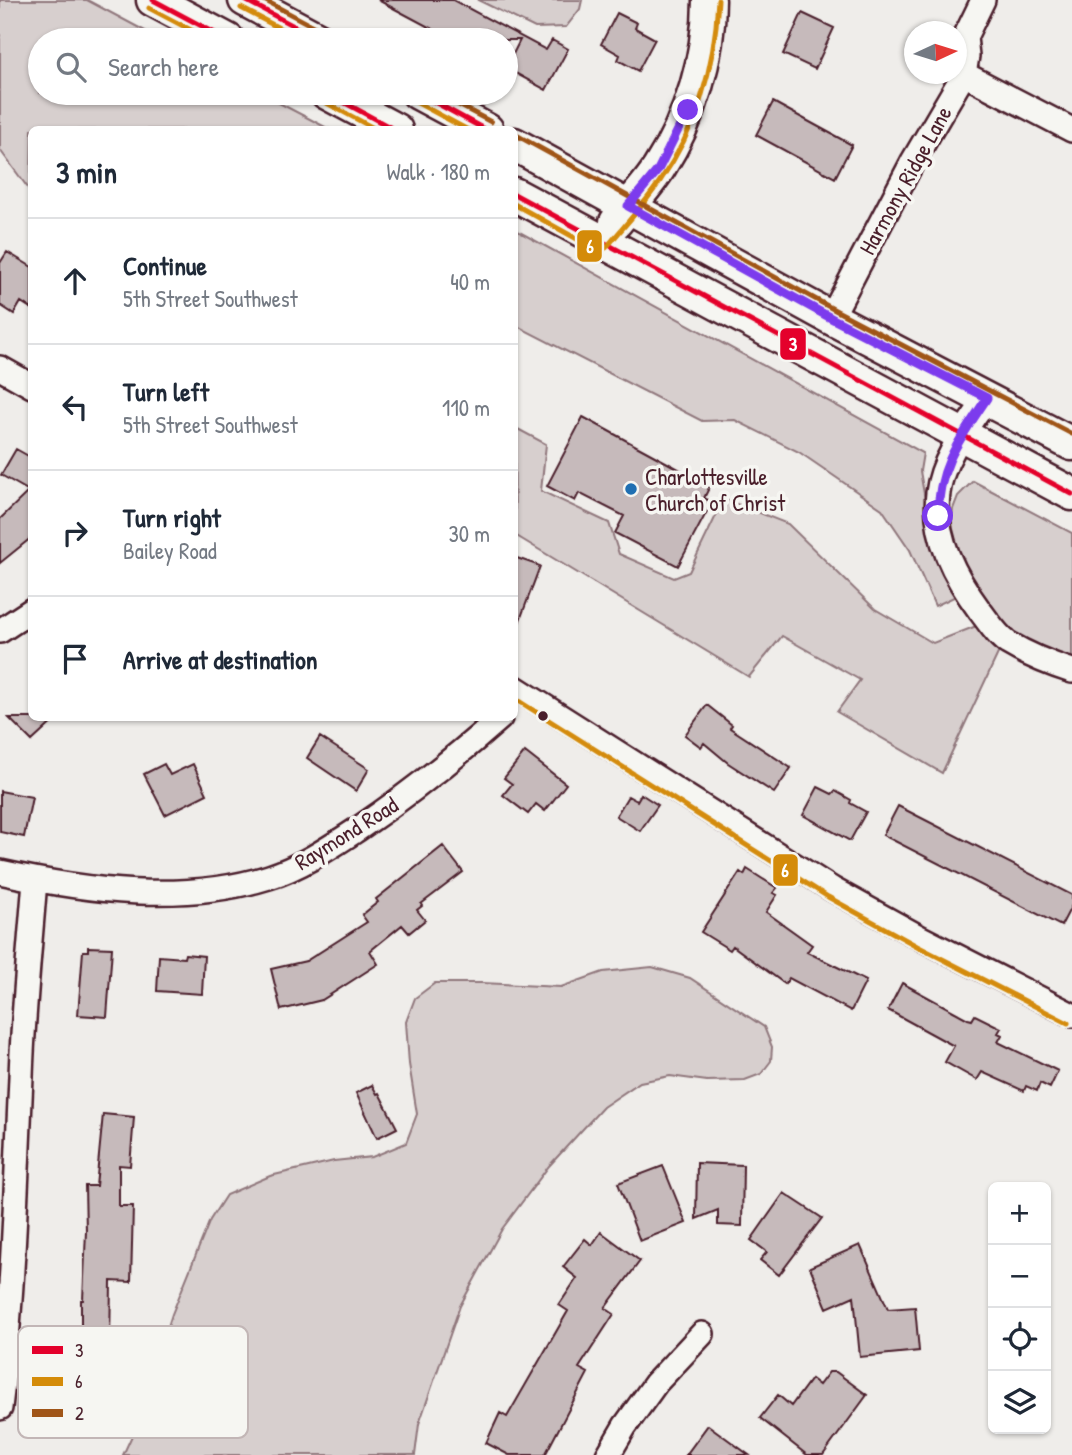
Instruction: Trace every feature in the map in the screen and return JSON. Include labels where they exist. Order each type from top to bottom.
[{"type":"main road","points":[[153,0],[206,28]]},
{"type":"main road","points":[[245,0],[298,28]]},
{"type":"main road","points":[[600,242],[658,170],[688,110],[703,62],[709,0]]},
{"type":"main road","points":[[349,105],[389,126]]},
{"type":"main road","points":[[440,105],[480,126]]},
{"type":"main road","points":[[518,146],[831,318],[1072,444]]},
{"type":"main road","points":[[518,196],[1072,494]]},
{"type":"street","name":"Harmony Ridge Lane","points":[[967,33],[983,0]]},
{"type":"street","points":[[967,76],[1072,130]]},
{"type":"street","name":"Harmony Ridge Lane","points":[[831,318],[913,161],[958,84]]},
{"type":"street","points":[[0,368],[28,384]]},
{"type":"street","points":[[987,398],[944,468],[938,492],[938,516],[945,549],[953,571],[969,596],[1006,642],[1047,663],[1072,671]]},
{"type":"street","points":[[0,631],[28,613]]},
{"type":"street","points":[[518,696],[832,889],[1072,1015]]},
{"type":"street","name":"Raymond Road","points":[[0,872],[35,880],[108,890],[190,891],[231,887],[271,876],[316,857],[386,810],[463,751],[497,721]]},
{"type":"street","points":[[0,1408],[13,1265],[10,1074],[35,880]]},
{"type":"street","points":[[608,1455],[656,1383],[702,1334]]},
{"type":"shaded area","points":[[0,0],[87,0],[140,28],[28,28],[28,105],[283,105],[323,126],[28,126],[28,188],[0,150]]},
{"type":"shaded area","points":[[478,0],[582,0],[580,9],[566,27],[535,28]]},
{"type":"shaded area","points":[[518,231],[923,453],[920,471],[933,546],[956,596],[935,606],[910,550],[882,509],[799,452],[735,420],[702,421],[518,327]]},
{"type":"shaded area","points":[[518,429],[546,444],[541,491],[609,523],[619,554],[674,578],[689,572],[724,499],[788,524],[875,609],[933,643],[979,625],[1002,645],[942,773],[837,712],[860,680],[782,636],[749,677],[518,537]]},
{"type":"shaded area","points":[[973,481],[1072,533],[1072,662],[1018,642],[972,586],[950,532],[958,496]]},
{"type":"shaded area","points":[[652,967],[690,978],[764,1027],[772,1047],[771,1061],[761,1074],[745,1080],[707,1081],[670,1076],[640,1082],[603,1107],[549,1166],[502,1229],[460,1306],[419,1424],[415,1455],[123,1455],[131,1438],[248,1438],[248,1326],[168,1326],[172,1314],[210,1220],[226,1195],[270,1176],[334,1161],[372,1157],[406,1143],[417,1114],[406,1022],[415,998],[435,983],[561,987],[603,972]]},
{"type":"building","points":[[378,0],[453,0],[505,28],[430,28]]},
{"type":"building","points":[[617,13],[637,23],[635,28],[655,39],[638,71],[618,60],[620,55],[601,44]]},
{"type":"building","points":[[802,13],[834,28],[815,69],[783,54]]},
{"type":"building","points":[[518,35],[546,50],[552,40],[568,49],[546,90],[518,75]]},
{"type":"building","points":[[773,102],[852,145],[835,178],[756,135]]},
{"type":"building","points":[[7,252],[28,265],[28,306],[21,302],[14,314],[0,305],[0,263]]},
{"type":"building","name":"Charlottesville Church of Christ","points":[[583,417],[710,486],[704,498],[712,502],[678,566],[615,533],[624,516],[579,493],[575,501],[547,486]]},
{"type":"building","points":[[16,449],[28,456],[28,490],[1,475]]},
{"type":"building","points":[[28,492],[28,540],[0,563],[0,519]]},
{"type":"building","points":[[518,558],[540,566],[518,625]]},
{"type":"building","points":[[707,705],[732,725],[730,728],[791,768],[774,793],[728,763],[704,743],[701,747],[685,735]]},
{"type":"building","points":[[9,718],[54,721],[32,741]]},
{"type":"building","points":[[320,737],[369,769],[356,791],[307,758]]},
{"type":"building","points":[[525,752],[566,784],[545,811],[536,804],[528,814],[503,795],[512,784],[504,778]]},
{"type":"building","points":[[164,764],[170,775],[193,764],[207,794],[165,815],[144,774]]},
{"type":"building","points":[[818,787],[832,794],[835,791],[866,812],[850,841],[803,815]]},
{"type":"building","points":[[0,791],[32,797],[24,837],[0,832]]},
{"type":"building","points":[[641,794],[658,805],[640,831],[616,816],[628,796],[637,801]]},
{"type":"building","points":[[898,806],[1072,895],[1072,905],[1061,926],[883,835]]},
{"type":"building","points":[[443,846],[463,872],[421,904],[417,910],[425,920],[409,933],[402,925],[370,951],[378,964],[322,1000],[281,1010],[271,969],[306,961],[367,922],[362,915],[378,902],[376,899]]},
{"type":"building","points":[[747,869],[777,888],[773,893],[777,895],[766,912],[812,945],[807,952],[866,981],[851,1011],[789,978],[785,984],[733,946],[730,950],[701,932],[740,872],[744,875]]},
{"type":"building","points":[[88,947],[112,948],[107,1017],[78,1015],[83,951],[88,951]]},
{"type":"building","points":[[185,954],[204,956],[202,994],[157,991],[159,956],[184,958]]},
{"type":"building","points":[[902,983],[968,1019],[972,1020],[975,1015],[1001,1028],[998,1033],[1002,1035],[998,1042],[1058,1071],[1050,1088],[1040,1083],[1037,1091],[1026,1086],[1024,1091],[982,1072],[977,1080],[945,1062],[954,1046],[888,1010]]},
{"type":"building","points":[[372,1085],[397,1128],[377,1138],[356,1093]]},
{"type":"building","points":[[103,1114],[134,1117],[130,1166],[119,1165],[119,1206],[133,1206],[131,1282],[111,1281],[110,1326],[81,1326],[86,1231],[85,1186],[96,1186]]},
{"type":"building","points":[[697,1163],[743,1165],[742,1226],[718,1225],[718,1210],[696,1219]]},
{"type":"building","points":[[663,1166],[686,1223],[640,1241],[618,1183]]},
{"type":"building","points":[[784,1193],[822,1218],[779,1275],[760,1260],[767,1252],[751,1240]]},
{"type":"building","points":[[601,1232],[640,1261],[605,1308],[614,1314],[579,1368],[588,1373],[545,1455],[509,1455],[486,1443],[500,1413],[507,1417],[568,1311],[559,1305],[577,1278],[563,1267],[585,1239],[592,1245]]},
{"type":"building","points":[[860,1245],[888,1309],[915,1307],[919,1351],[860,1357],[854,1296],[827,1308],[810,1267]]},
{"type":"building","points":[[829,1372],[836,1372],[867,1395],[823,1455],[807,1455],[760,1418],[778,1395],[791,1406],[811,1379],[819,1385]]},
{"type":"building","points":[[708,1425],[749,1455],[686,1455]]},
{"type":"transit line","name":"3","points":[[153,0],[206,28]]},
{"type":"transit line","name":"3","points":[[245,0],[298,28]]},
{"type":"transit line","name":"2","points":[[264,0],[316,28]]},
{"type":"transit line","name":"6","points":[[518,206],[597,250],[606,248],[654,190],[685,139],[708,72],[718,0]]},
{"type":"transit line","name":"6","points":[[149,8],[187,28]]},
{"type":"transit line","name":"6","points":[[241,8],[279,28]]},
{"type":"transit line","name":"6","points":[[330,105],[370,126]]},
{"type":"transit line","name":"3","points":[[349,105],[388,126]]},
{"type":"transit line","name":"6","points":[[421,105],[461,126]]},
{"type":"transit line","name":"3","points":[[440,105],[479,126]]},
{"type":"transit line","name":"2","points":[[459,105],[491,122]]},
{"type":"transit line","name":"2","points":[[518,136],[835,310],[1072,434]]},
{"type":"transit line","name":"3","points":[[518,196],[1072,494]]},
{"type":"transit line","name":"6","points":[[518,701],[828,897],[1068,1023]]},
{"type":"place","name":"Charlottesville Church of Christ","points":[[631,489]]},
{"type":"route","points":[[688,110],[658,170],[628,206],[831,318],[987,398],[944,468],[938,492],[938,516]]}]
